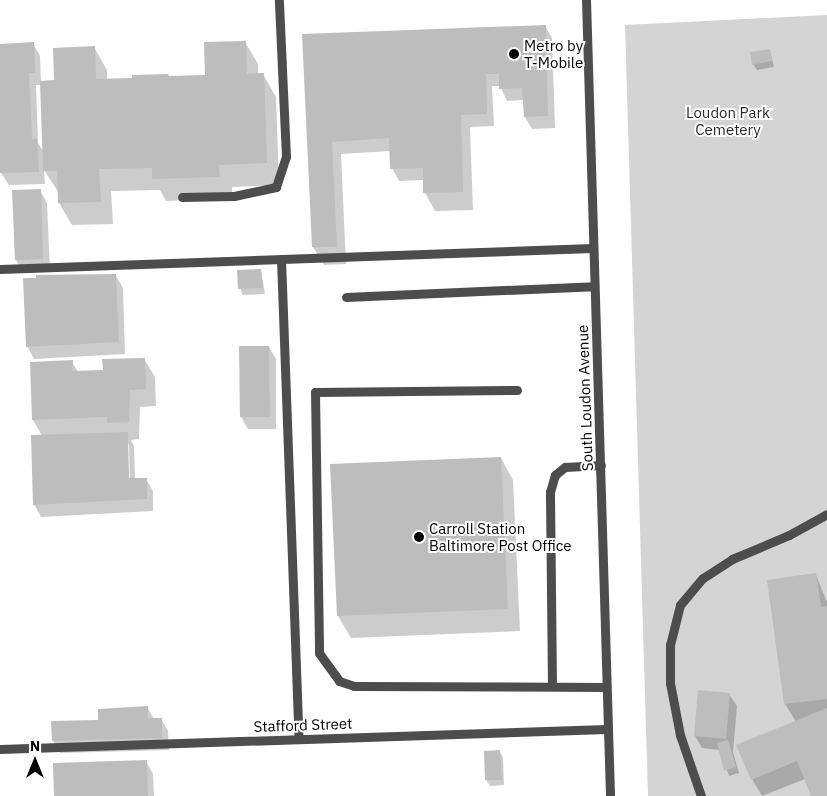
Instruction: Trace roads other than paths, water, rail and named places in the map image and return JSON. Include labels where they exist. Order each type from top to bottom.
[{"type":"street","points":[[182,197],[234,196],[276,187],[286,157],[279,0]]},
{"type":"street","name":"South Loudon Avenue","points":[[586,0],[610,796]]},
{"type":"street","points":[[0,269],[593,248]]},
{"type":"street","points":[[281,259],[298,739]]},
{"type":"street","points":[[346,297],[594,286]]},
{"type":"street","points":[[517,390],[315,392],[319,653],[339,681],[354,686],[606,687]]},
{"type":"street","points":[[552,686],[550,492],[554,475],[565,467],[601,465]]},
{"type":"street","points":[[701,796],[680,735],[670,683],[670,645],[680,605],[703,578],[732,559],[789,535],[827,514]]},
{"type":"street","name":"Stafford Street","points":[[0,749],[607,729]]},
{"type":"place","name":"Metro by T-Mobile","points":[[514,54]]},
{"type":"place","name":"Carroll Station Baltimore Post Office","points":[[419,537]]},
{"type":"park label","name":"Loudon Park Cemetery","points":[[728,120]]}]
